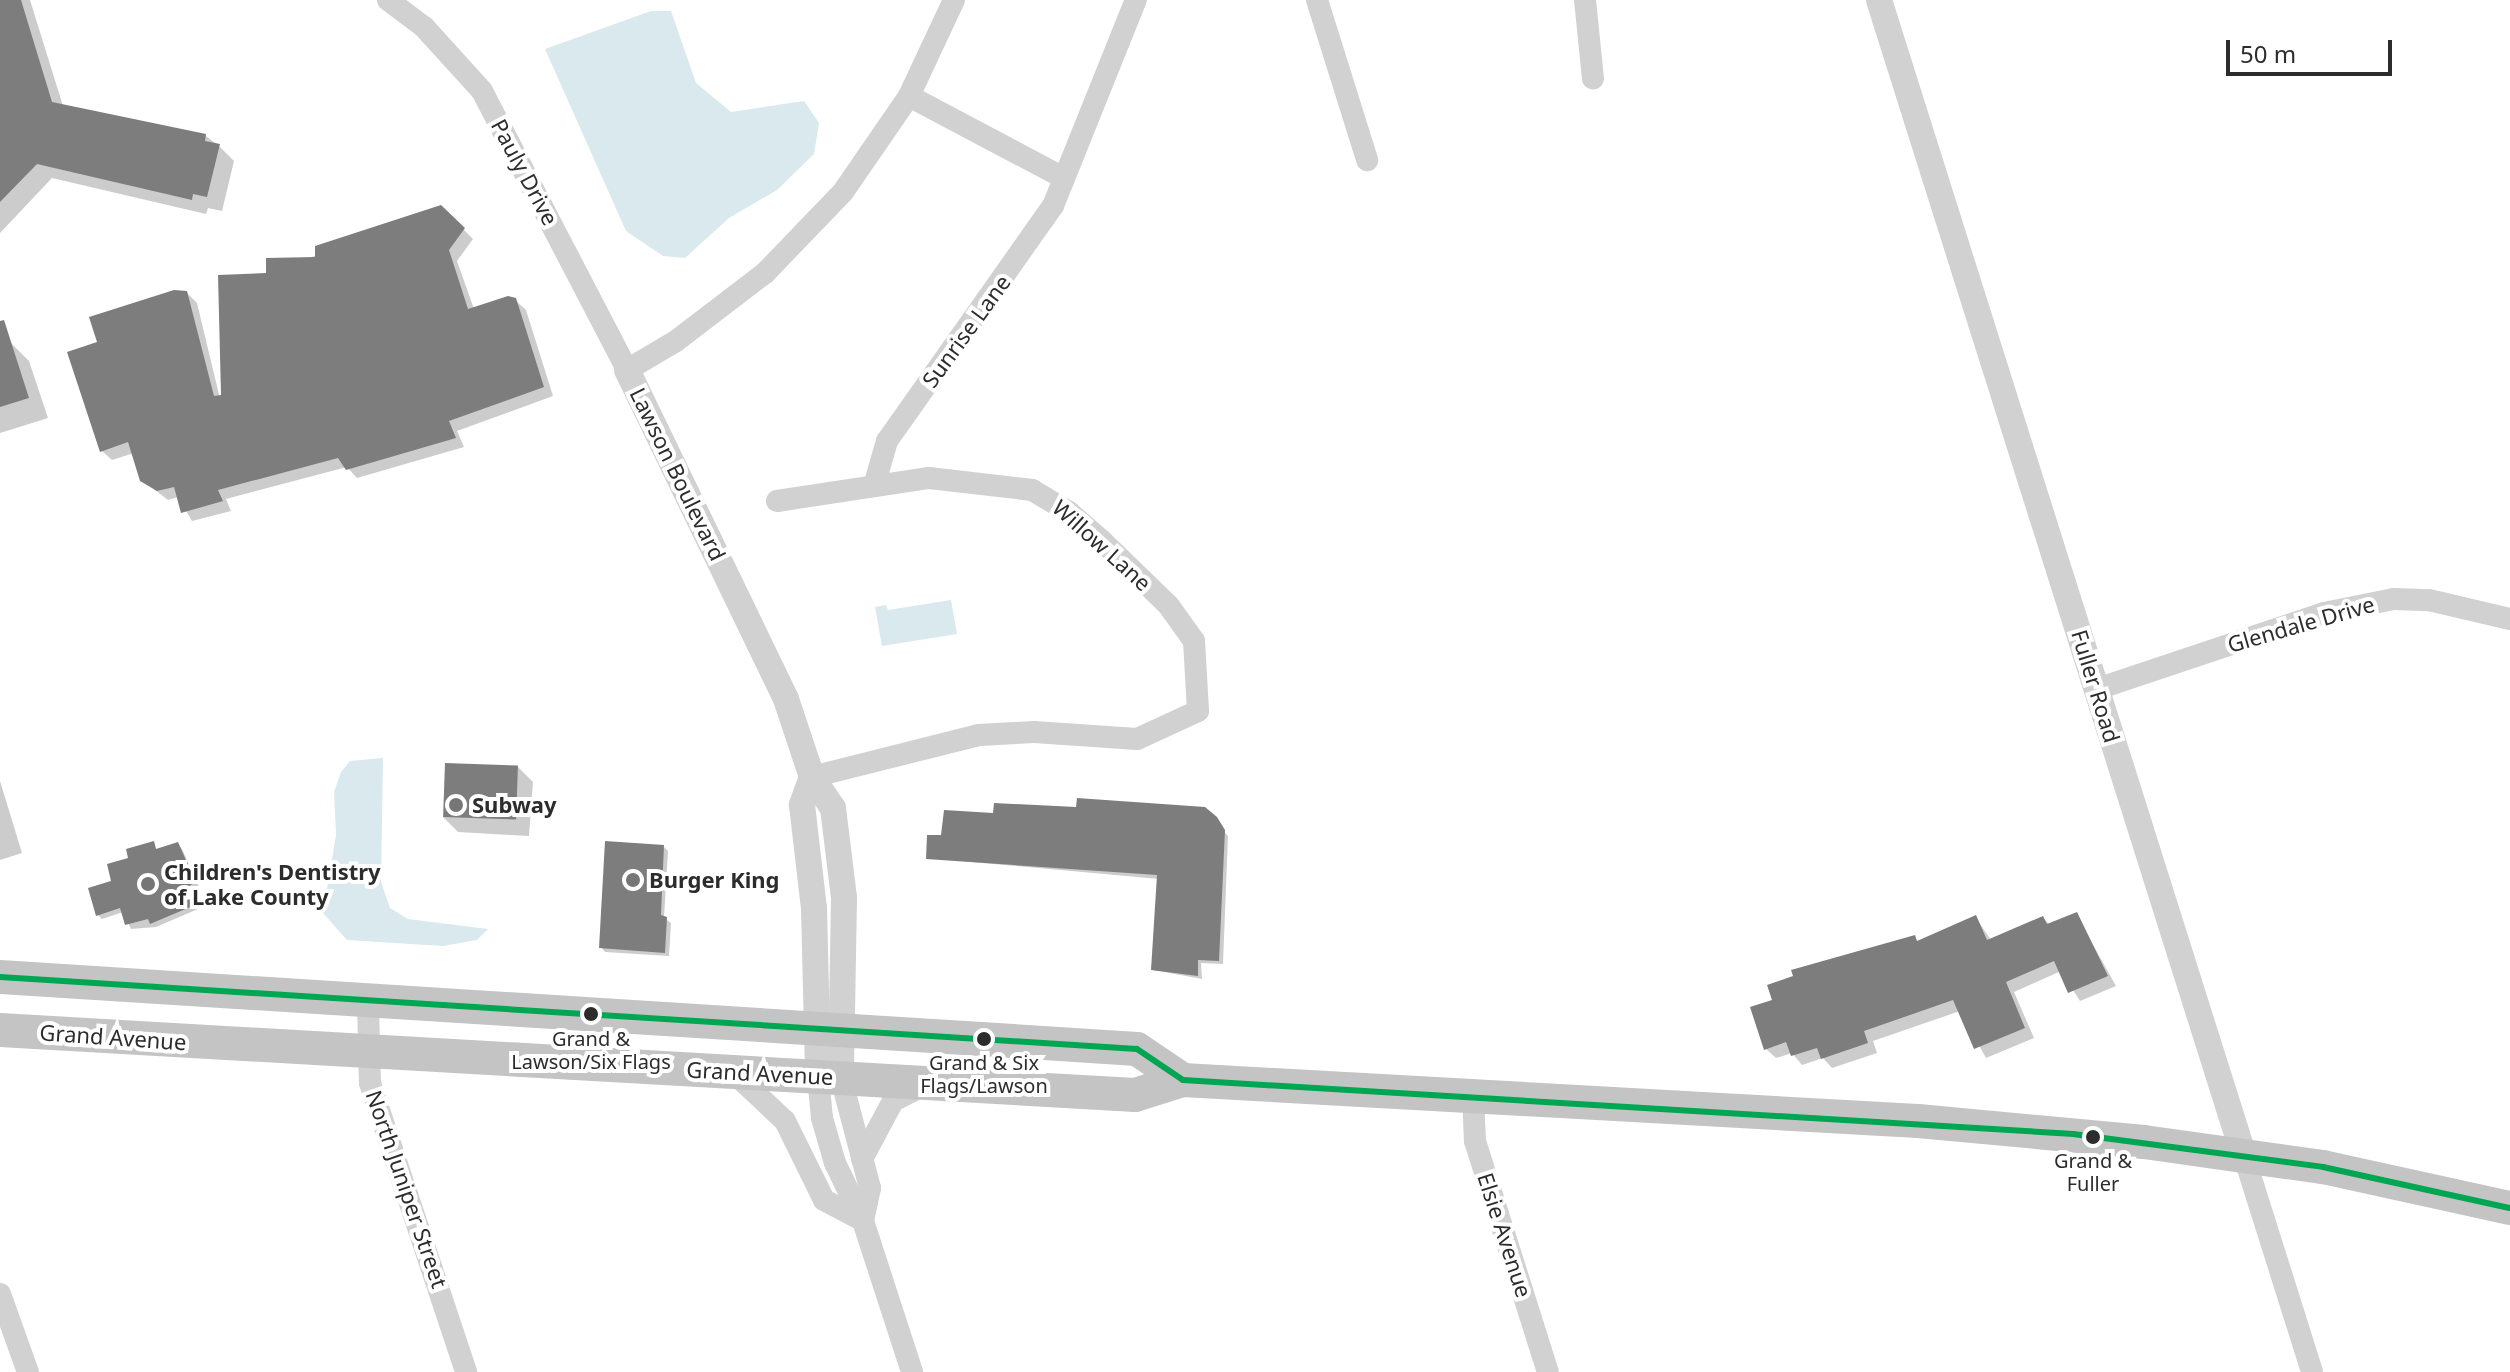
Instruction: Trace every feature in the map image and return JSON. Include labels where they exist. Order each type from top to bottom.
[{"type":"main road","points":[[0,977],[368,1003],[1137,1049],[1183,1080]]},
{"type":"main road","name":"Grand Avenue","points":[[0,1030],[1135,1095],[1183,1080],[1962,1124],[2244,1156],[2350,1172],[2510,1208]]},
{"type":"street","name":"Pauly Drive","points":[[388,0],[424,27],[482,91],[627,370]]},
{"type":"street","name":"Lawson Boulevard","points":[[830,1077],[828,1029],[844,898],[833,808],[812,777],[786,699],[627,370],[676,341],[765,273],[843,192],[909,96],[954,0]]},
{"type":"street","name":"Sunrise Lane","points":[[874,486],[887,441],[1040,229],[1064,178],[1136,0]]},
{"type":"street","points":[[1317,0],[1367,160]]},
{"type":"street","points":[[1585,0],[1593,79]]},
{"type":"street","name":"Fuller Road","points":[[1879,0],[2312,1372]]},
{"type":"street","points":[[909,96],[1064,178]]},
{"type":"street","name":"Willow Lane","points":[[777,501],[874,486],[956,478],[1032,490],[1050,498],[1102,541],[1184,624],[1194,641],[1198,711],[1137,739],[1034,732],[979,735],[812,777]]},
{"type":"street","name":"Glendale Drive","points":[[2097,689],[2324,613],[2382,601],[2429,600],[2510,619]]},
{"type":"street","name":"North Juniper Street","points":[[368,1003],[370,1083],[466,1372]]},
{"type":"street","points":[[733,1072],[785,1121],[824,1200],[863,1221]]},
{"type":"street","points":[[830,1077],[870,1188],[863,1221]]},
{"type":"street","points":[[830,1077],[822,1118],[839,1176],[863,1221],[912,1372]]},
{"type":"street","points":[[862,1159],[893,1101],[930,1083]]},
{"type":"street","name":"Elsie Avenue","points":[[1473,1096],[1475,1141],[1548,1372]]},
{"type":"street","points":[[0,1294],[28,1372]]},
{"type":"shaded area","points":[[651,11],[671,11],[696,83],[731,112],[804,101],[819,123],[814,154],[777,190],[729,218],[685,258],[663,256],[626,231],[545,49]]},
{"type":"shaded area","points":[[951,600],[957,634],[882,646],[875,607],[886,605],[888,610]]},
{"type":"shaded area","points":[[383,758],[381,882],[390,908],[408,919],[488,929],[477,940],[443,946],[347,940],[323,913],[336,835],[334,792],[341,772],[350,761]]},
{"type":"building","points":[[0,0],[21,0],[52,102],[206,134],[205,141],[220,144],[207,197],[193,194],[192,200],[37,164],[0,202]]},
{"type":"building","points":[[441,205],[465,228],[449,250],[468,309],[508,296],[516,298],[544,387],[449,421],[456,438],[346,470],[338,458],[218,490],[223,501],[181,513],[174,487],[157,491],[140,481],[128,442],[100,452],[67,352],[97,342],[89,317],[174,290],[187,291],[214,396],[221,395],[218,275],[266,273],[266,258],[315,257],[315,246]]},
{"type":"building","points":[[4,320],[29,398],[0,407],[0,321]]},
{"type":"building","points":[[445,763],[518,766],[516,820],[443,817]]},
{"type":"building","points":[[1077,798],[1205,807],[1217,817],[1225,830],[1219,961],[1198,960],[1198,976],[1151,970],[1157,875],[926,859],[927,835],[941,835],[944,810],[993,813],[994,803],[1076,807]]},
{"type":"building","name":"Children's Dentistry of Lake County","points":[[154,841],[156,849],[178,842],[196,883],[190,885],[195,905],[150,924],[148,919],[125,925],[120,908],[96,916],[88,888],[111,881],[107,864],[128,858],[126,849]]},
{"type":"building","name":"Burger King","points":[[605,841],[664,845],[661,915],[667,917],[665,953],[599,948]]},
{"type":"building","points":[[2077,912],[2108,976],[2068,993],[2054,961],[2006,982],[2025,1028],[1974,1049],[1953,1000],[1864,1031],[1868,1043],[1821,1059],[1817,1048],[1791,1056],[1786,1042],[1764,1050],[1750,1007],[1772,1000],[1767,985],[1793,976],[1791,970],[1915,935],[1917,941],[1976,915],[1987,940],[2043,916],[2047,924]]},
{"type":"transit line","points":[[0,977],[1137,1049],[1183,1080],[2073,1134],[2323,1167],[2510,1208]]},
{"type":"place","name":"Subway","points":[[456,805]]},
{"type":"place","name":"Burger King","points":[[633,880]]},
{"type":"place","name":"Children's Dentistry of Lake County","points":[[148,884]]},
{"type":"place","name":"Grand & Lawson/Six Flags","points":[[591,1014]]},
{"type":"place","name":"Grand & Six Flags/Lawson","points":[[984,1039]]},
{"type":"place","name":"Grand & Fuller","points":[[2093,1137]]}]
